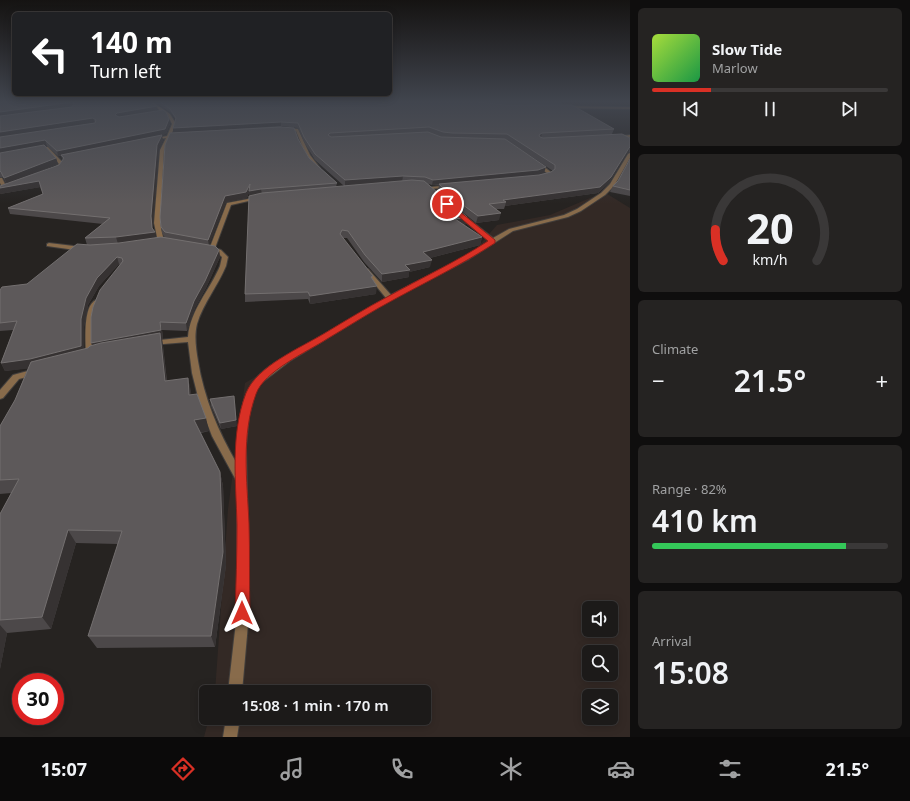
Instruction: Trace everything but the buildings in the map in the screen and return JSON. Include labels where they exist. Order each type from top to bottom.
[{"type":"street","points":[[146,140],[177,135]]},
{"type":"street","points":[[299,135],[303,148],[312,162],[320,170]]},
{"type":"street","points":[[169,136],[162,150],[156,223],[160,242],[175,244]]},
{"type":"street","points":[[608,137],[630,136]]},
{"type":"street","points":[[28,151],[47,148],[58,159],[62,166],[51,170]]},
{"type":"street","points":[[237,685],[242,613],[242,483],[240,447],[245,416],[251,393],[257,382],[287,359],[390,298],[460,262],[512,230],[566,216],[593,201],[612,185],[630,154]]},
{"type":"street","points":[[58,159],[66,157]]},
{"type":"street","points":[[531,160],[550,173],[546,176],[537,178]]},
{"type":"street","points":[[0,179],[2,189],[12,185]]},
{"type":"street","points":[[431,188],[452,185]]},
{"type":"street","points":[[425,186],[431,188],[438,194]]},
{"type":"street","points":[[212,250],[230,204],[262,197]]},
{"type":"street","points":[[453,209],[492,241]]},
{"type":"street","points":[[49,244],[88,249]]},
{"type":"street","points":[[205,249],[223,254],[224,260],[193,325],[192,339],[196,377],[202,400],[217,439],[242,483]]},
{"type":"street","points":[[360,264],[390,298]]},
{"type":"street","points":[[89,358],[89,320],[99,296]]},
{"type":"street","points":[[146,344],[192,339]]},
{"type":"street","points":[[0,396],[16,377],[41,371]]},
{"type":"street","points":[[230,737],[232,725]]},
{"type":"shaded area","points":[[604,192],[630,208],[630,737],[204,737],[207,725],[431,725],[431,685],[215,685],[228,509],[245,383],[476,249],[497,225],[550,215]]},
{"type":"route","points":[[242,613],[243,525],[240,447],[245,416],[251,393],[257,382],[287,359],[390,298],[467,258],[484,248],[492,241],[447,204]]}]
